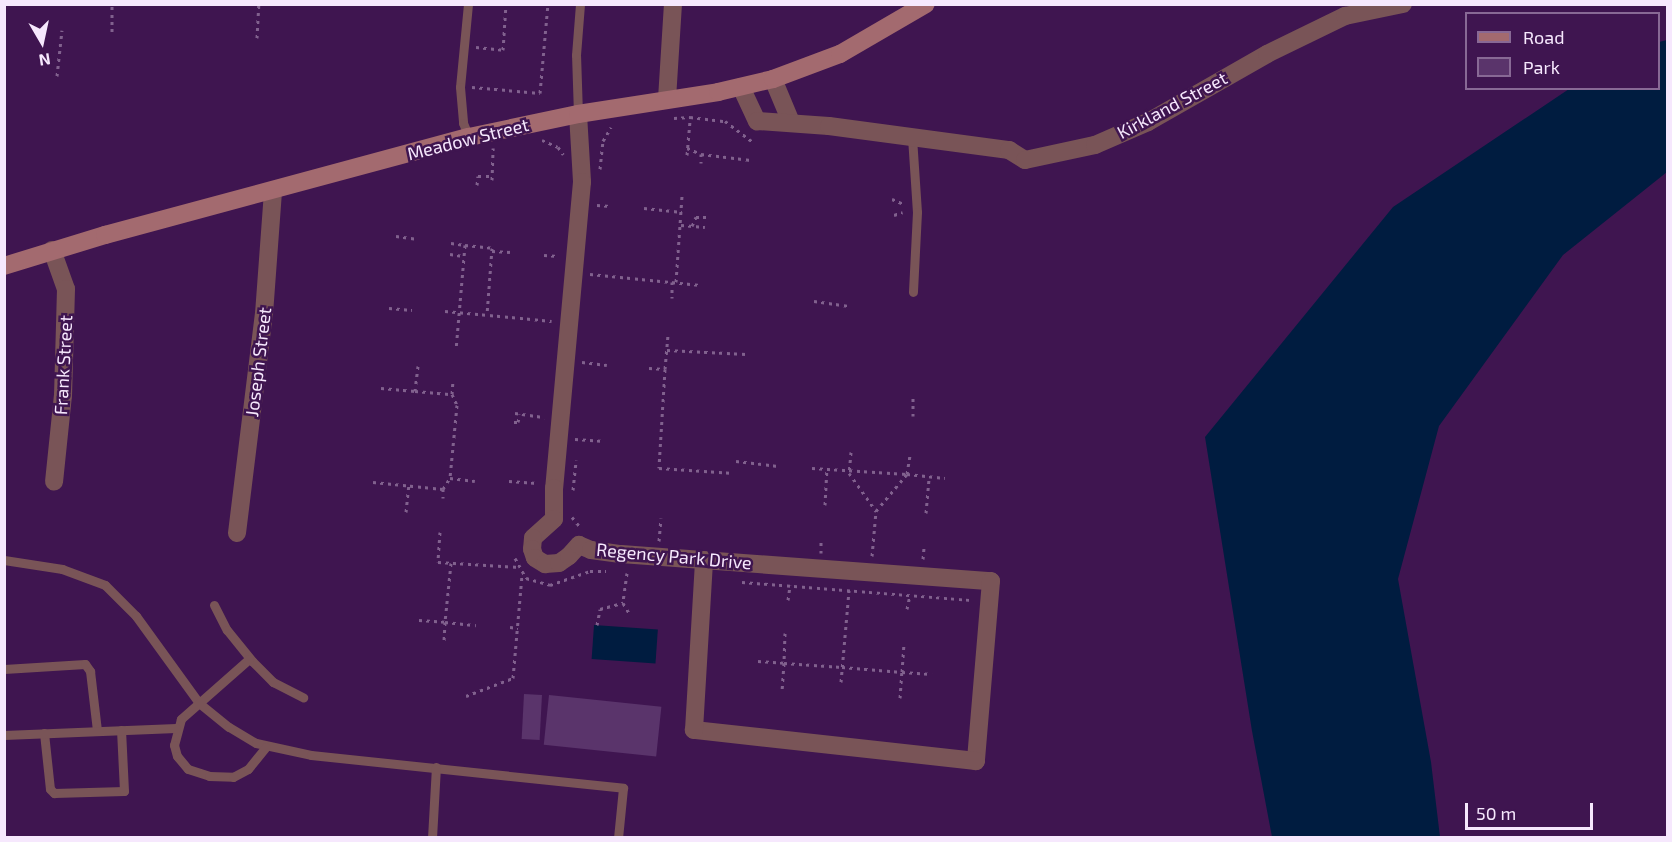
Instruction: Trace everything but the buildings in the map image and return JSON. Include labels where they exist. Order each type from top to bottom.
[{"type":"street","points":[[667,99],[673,4]]},
{"type":"street","name":"Meadow Street","points":[[4,266],[52,250],[469,137],[578,114],[773,80],[840,54],[926,4]]},
{"type":"street","name":"Kirkland Street","points":[[741,87],[757,120],[791,122],[1009,150],[1025,160],[1095,145],[1148,122],[1267,54],[1345,16],[1403,4]]},
{"type":"street","points":[[773,80],[791,122]]},
{"type":"street","name":"Regency Park Drive","points":[[578,114],[582,182],[574,270],[561,321],[554,519],[533,538],[532,549],[538,561],[549,564],[564,561],[582,538],[601,552],[991,581],[976,761],[694,730],[704,560]]},
{"type":"street","name":"Joseph Street","points":[[237,533],[264,314],[273,190]]},
{"type":"street","name":"Frank Street","points":[[52,250],[66,289],[63,395],[54,483]]},
{"type":"lane","points":[[468,4],[460,87],[463,123],[469,137]]},
{"type":"lane","points":[[578,114],[576,55],[580,4]]},
{"type":"lane","points":[[912,137],[917,212],[913,292]]},
{"type":"lane","points":[[4,560],[62,569],[105,585],[136,616],[199,703],[238,733],[266,747],[312,755],[623,788],[618,837]]},
{"type":"lane","points":[[214,605],[227,630],[249,658],[273,682],[303,697]]},
{"type":"lane","points":[[249,658],[181,719],[176,728],[174,745],[177,756],[188,769],[209,776],[233,777],[248,769],[266,747]]},
{"type":"lane","points":[[4,669],[85,664],[90,670],[97,731]]},
{"type":"lane","points":[[4,735],[176,728]]},
{"type":"lane","points":[[44,734],[50,789],[54,793],[124,791],[121,730]]},
{"type":"lane","points":[[432,837],[436,767]]},
{"type":"path","points":[[112,4],[112,32]]},
{"type":"path","points":[[258,38],[259,4]]},
{"type":"path","points":[[464,46],[502,50],[506,4]]},
{"type":"path","points":[[460,87],[540,93],[548,4]]},
{"type":"path","points":[[57,76],[62,30]]},
{"type":"path","points":[[687,155],[690,117]]},
{"type":"path","points":[[668,119],[690,117],[725,121],[752,141]]},
{"type":"path","points":[[600,170],[604,136],[614,125]]},
{"type":"path","points":[[599,134],[604,136]]},
{"type":"path","points":[[536,141],[543,140],[558,147],[565,161]]},
{"type":"path","points":[[558,147],[561,142]]},
{"type":"path","points":[[482,153],[504,148]]},
{"type":"path","points":[[687,148],[701,154],[751,160]]},
{"type":"path","points":[[477,185],[478,176],[492,178],[493,149]]},
{"type":"path","points":[[701,154],[701,163]]},
{"type":"path","points":[[672,298],[681,225],[682,196]]},
{"type":"path","points":[[596,215],[597,205],[610,206]]},
{"type":"path","points":[[644,208],[682,212]]},
{"type":"path","points":[[894,215],[903,212],[905,208]]},
{"type":"path","points":[[692,226],[696,217],[706,217]]},
{"type":"path","points":[[681,225],[705,227]]},
{"type":"path","points":[[396,236],[418,239]]},
{"type":"path","points":[[451,243],[492,248],[492,251],[512,252]]},
{"type":"path","points":[[456,349],[465,245]]},
{"type":"path","points":[[558,249],[558,256],[590,283]]},
{"type":"path","points":[[487,314],[492,251]]},
{"type":"path","points":[[450,254],[464,256]]},
{"type":"path","points":[[544,255],[563,256]]},
{"type":"path","points":[[574,270],[592,264]]},
{"type":"path","points":[[574,270],[700,285]]},
{"type":"path","points":[[814,302],[851,306]]},
{"type":"path","points":[[389,308],[412,310]]},
{"type":"path","points":[[445,311],[561,321]]},
{"type":"path","points":[[553,311],[561,321]]},
{"type":"path","points":[[551,329],[561,321]]},
{"type":"path","points":[[668,332],[658,468],[734,473]]},
{"type":"path","points":[[667,350],[746,354]]},
{"type":"path","points":[[583,372],[584,352]]},
{"type":"path","points":[[578,362],[607,365]]},
{"type":"path","points":[[415,391],[418,366]]},
{"type":"path","points":[[649,368],[665,369]]},
{"type":"path","points":[[452,394],[453,381]]},
{"type":"path","points":[[381,388],[452,394],[456,398],[450,478],[443,489],[443,498]]},
{"type":"path","points":[[913,398],[913,416]]},
{"type":"path","points":[[544,425],[545,410]]},
{"type":"path","points":[[515,413],[550,417]]},
{"type":"path","points":[[514,422],[518,422],[520,414]]},
{"type":"path","points":[[576,448],[578,429]]},
{"type":"path","points":[[572,439],[600,441]]},
{"type":"path","points":[[850,452],[848,470],[876,511]]},
{"type":"path","points":[[573,498],[576,456]]},
{"type":"path","points":[[872,572],[876,511],[907,474],[910,456]]},
{"type":"path","points":[[736,461],[778,466]]},
{"type":"path","points":[[812,468],[945,478]]},
{"type":"path","points":[[825,505],[827,469]]},
{"type":"path","points":[[538,492],[540,474]]},
{"type":"path","points":[[926,513],[929,476]]},
{"type":"path","points":[[450,478],[475,481]]},
{"type":"path","points":[[509,481],[545,483]]},
{"type":"path","points":[[373,482],[443,489]]},
{"type":"path","points":[[406,512],[409,485]]},
{"type":"path","points":[[572,507],[571,516],[582,538]]},
{"type":"path","points":[[658,546],[662,518]]},
{"type":"path","points":[[440,532],[438,562],[519,567]]},
{"type":"path","points":[[652,540],[667,541]]},
{"type":"path","points":[[513,549],[525,578],[550,585],[590,571],[612,572]]},
{"type":"path","points":[[444,644],[451,563]]},
{"type":"path","points":[[622,573],[638,574]]},
{"type":"path","points":[[627,573],[623,603],[629,613]]},
{"type":"path","points":[[466,696],[513,678],[522,574]]},
{"type":"path","points":[[788,600],[790,580]]},
{"type":"path","points":[[731,581],[910,593],[977,600]]},
{"type":"path","points":[[841,682],[849,585]]},
{"type":"path","points":[[907,609],[910,593]]},
{"type":"path","points":[[597,625],[600,609],[623,603]]},
{"type":"path","points":[[419,620],[476,625]]},
{"type":"path","points":[[510,627],[518,628]]},
{"type":"path","points":[[782,690],[785,633]]},
{"type":"path","points":[[900,698],[904,643]]},
{"type":"path","points":[[758,661],[932,674]]},
{"type":"green space","points":[[524,694],[542,695],[540,740],[522,739]]},
{"type":"green space","points":[[549,695],[661,707],[656,757],[544,745]]},
{"type":"water","points":[[1667,40],[1667,172],[1563,255],[1439,426],[1398,579],[1431,762],[1440,837],[1272,837],[1252,731],[1205,437],[1393,207],[1568,90],[1660,90],[1660,42]]},
{"type":"water","points":[[594,625],[658,629],[655,663],[592,659]]}]
